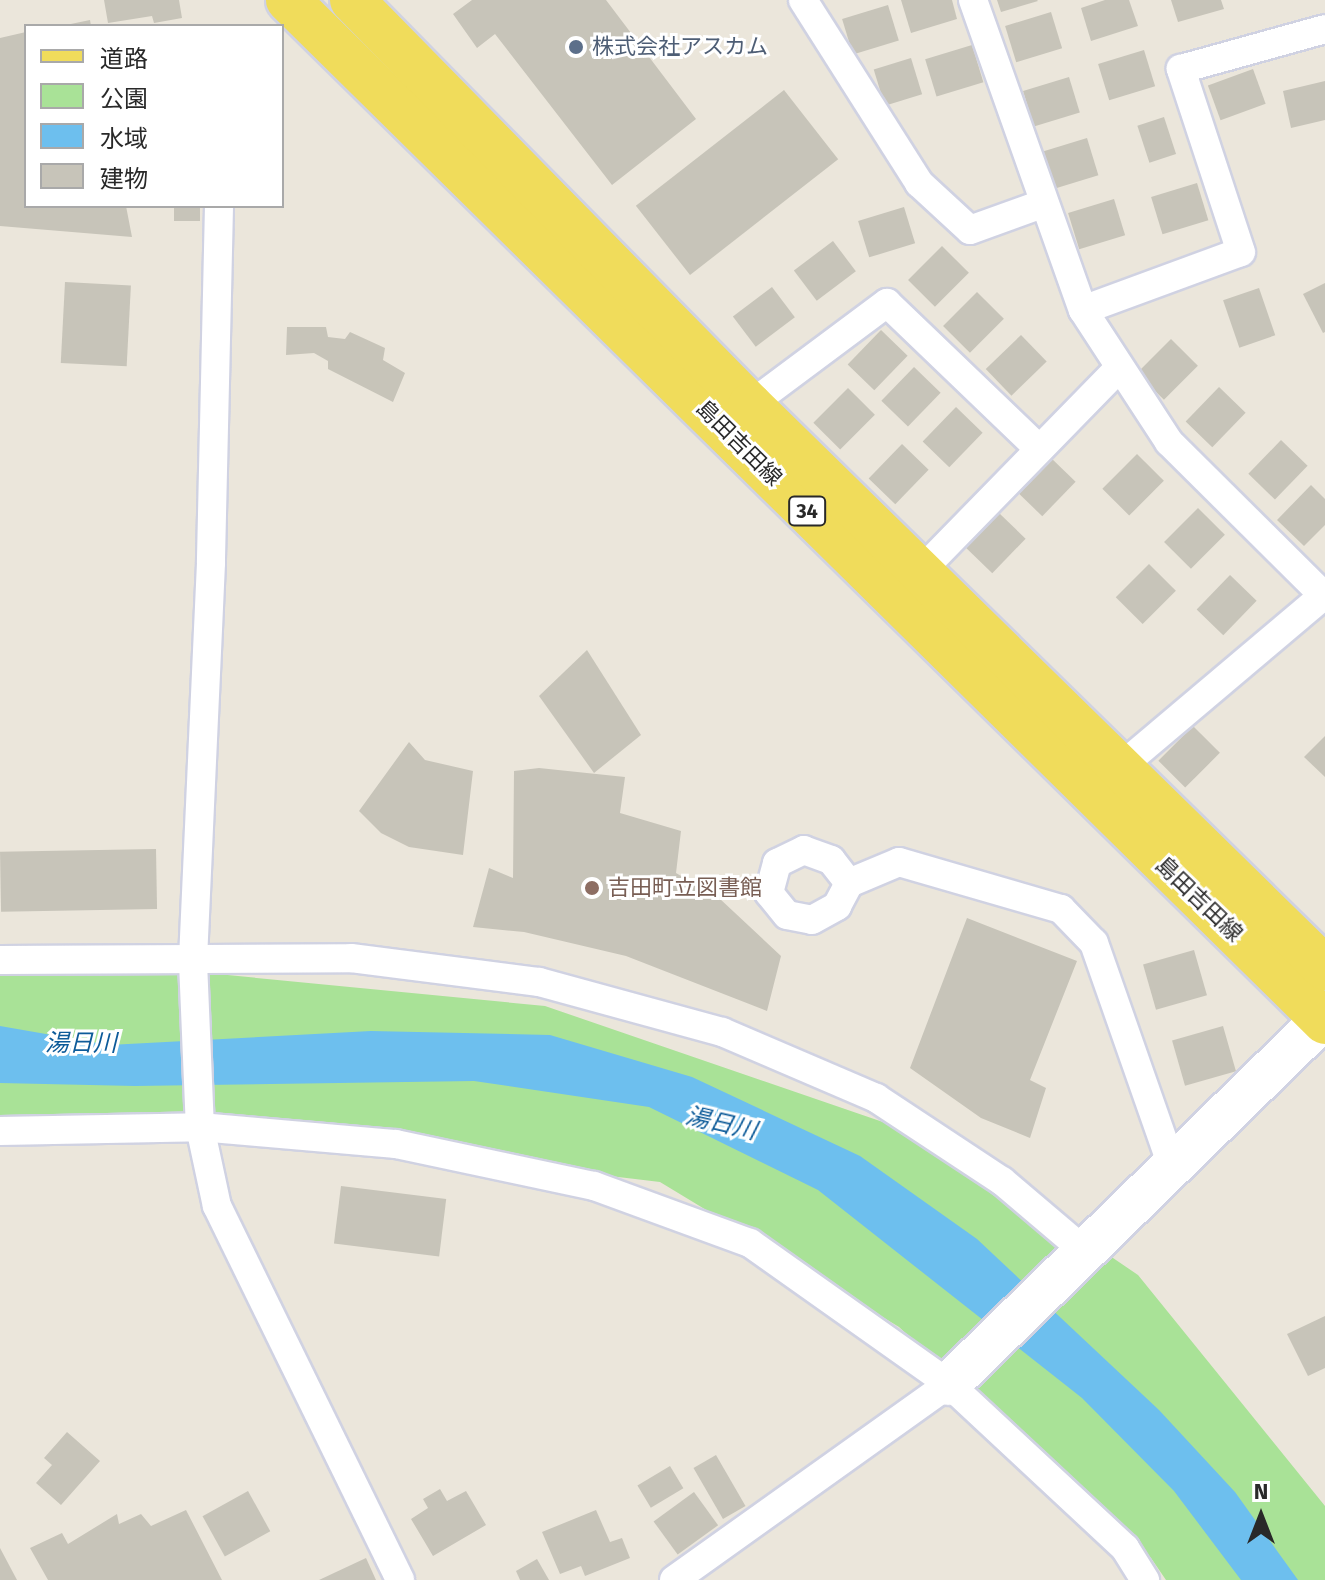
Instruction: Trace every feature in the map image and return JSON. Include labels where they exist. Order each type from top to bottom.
[{"type":"main road","name":"島田吉田線","points":[[352,0],[750,405],[1117,770],[1325,968]]},
{"type":"main road","name":"島田吉田線","points":[[288,12],[1324,1020]]},
{"type":"street","points":[[803,0],[919,183],[970,230],[1042,204]]},
{"type":"street","points":[[973,0],[1042,204],[1083,310],[1169,442],[1324,596],[1117,770]]},
{"type":"street","points":[[1083,310],[1241,252],[1181,69],[1325,29]]},
{"type":"street","points":[[219,208],[211,563],[193,962],[200,1127],[217,1206],[400,1580]]},
{"type":"street","points":[[750,405],[887,303],[1039,449]]},
{"type":"street","points":[[919,573],[1119,368]]},
{"type":"street","points":[[849,883],[899,862],[1061,909],[1094,943],[1173,1168]]},
{"type":"street","points":[[0,960],[193,962],[351,958],[539,982],[722,1032],[876,1098],[1002,1181],[1087,1253]]},
{"type":"street","points":[[674,1580],[949,1384],[1324,1020]]},
{"type":"street","points":[[0,1131],[200,1127],[396,1144],[594,1186],[750,1243],[949,1384],[1125,1548],[1145,1580]]},
{"type":"green space","points":[[83,961],[545,1006],[944,1143],[1138,1275],[1325,1506],[1325,1580],[1166,1580],[1151,1558],[899,1327],[660,1182],[200,1127],[0,1123],[0,962]]},
{"type":"water","name":"湯日川","points":[[0,1026],[109,1045],[371,1031],[550,1035],[692,1077],[860,1156],[977,1239],[1159,1410],[1235,1492],[1298,1580],[1241,1580],[1174,1491],[1082,1398],[818,1190],[649,1107],[474,1081],[135,1086],[0,1083]]},
{"type":"building","points":[[104,0],[179,0],[182,18],[154,23],[152,16],[108,23]]},
{"type":"building","points":[[472,0],[606,0],[696,119],[612,185],[495,34],[477,48],[453,14]]},
{"type":"building","points":[[901,0],[952,0],[957,19],[911,33]]},
{"type":"building","points":[[997,0],[1037,0],[1038,1],[1001,12]]},
{"type":"building","points":[[1105,0],[1129,0],[1138,26],[1091,41],[1081,8]]},
{"type":"building","points":[[1171,0],[1221,0],[1224,9],[1178,22]]},
{"type":"building","points":[[888,5],[899,40],[853,54],[842,19]]},
{"type":"building","points":[[1051,12],[1062,48],[1016,62],[1005,26]]},
{"type":"building","points":[[24,32],[24,208],[126,208],[132,237],[0,226],[0,38]]},
{"type":"building","points":[[972,45],[983,82],[937,97],[925,59]]},
{"type":"building","points":[[1144,50],[1155,86],[1109,100],[1098,64]]},
{"type":"building","points":[[911,58],[922,94],[885,106],[874,69]]},
{"type":"building","points":[[1253,69],[1266,104],[1221,120],[1208,85]]},
{"type":"building","points":[[1069,77],[1080,112],[1034,126],[1023,91]]},
{"type":"building","points":[[1325,81],[1325,120],[1291,128],[1283,91]]},
{"type":"building","points":[[784,90],[838,159],[690,275],[636,206]]},
{"type":"building","points":[[1164,117],[1176,154],[1149,163],[1137,126]]},
{"type":"building","points":[[1087,138],[1098,175],[1053,189],[1042,152]]},
{"type":"building","points":[[1197,183],[1208,220],[1162,234],[1151,197]]},
{"type":"building","points":[[1114,199],[1125,235],[1079,249],[1068,213]]},
{"type":"building","points":[[904,207],[915,243],[869,257],[858,221]]},
{"type":"building","points":[[174,208],[200,208],[200,221],[174,221]]},
{"type":"building","points":[[833,241],[856,271],[817,301],[794,270]]},
{"type":"building","points":[[942,246],[969,273],[935,307],[908,280]]},
{"type":"building","points":[[65,282],[131,285],[127,366],[61,363]]},
{"type":"building","points":[[1325,283],[1325,332],[1323,333],[1303,294]]},
{"type":"building","points":[[772,287],[795,317],[756,347],[733,316]]},
{"type":"building","points":[[1259,288],[1275,335],[1239,348],[1223,300]]},
{"type":"building","points":[[977,292],[1004,319],[970,353],[943,326]]},
{"type":"building","points":[[287,327],[326,327],[328,337],[345,339],[350,332],[385,348],[383,360],[405,373],[393,402],[328,369],[328,361],[314,353],[286,355]]},
{"type":"building","points":[[881,330],[908,356],[874,390],[848,365]]},
{"type":"building","points":[[1021,335],[1047,362],[1011,396],[986,369]]},
{"type":"building","points":[[1171,339],[1198,366],[1164,400],[1137,373]]},
{"type":"building","points":[[914,367],[941,393],[908,427],[881,401]]},
{"type":"building","points":[[1219,387],[1246,413],[1212,447],[1186,422]]},
{"type":"building","points":[[848,388],[875,415],[840,450],[813,423]]},
{"type":"building","points":[[956,407],[983,433],[949,467],[923,442]]},
{"type":"building","points":[[1281,440],[1308,466],[1275,500],[1248,474]]},
{"type":"building","points":[[902,444],[929,470],[895,504],[869,479]]},
{"type":"building","points":[[1137,454],[1164,481],[1129,516],[1102,489]]},
{"type":"building","points":[[1049,456],[1076,482],[1042,516],[1016,491]]},
{"type":"building","points":[[1311,485],[1325,499],[1325,525],[1304,546],[1277,520]]},
{"type":"building","points":[[1198,508],[1225,535],[1191,569],[1164,542]]},
{"type":"building","points":[[999,513],[1026,539],[992,573],[966,548]]},
{"type":"building","points":[[1149,564],[1176,591],[1143,624],[1116,597]]},
{"type":"building","points":[[1230,575],[1257,601],[1223,635],[1197,610]]},
{"type":"building","points":[[587,650],[641,735],[594,773],[539,696]]},
{"type":"building","points":[[1193,726],[1220,753],[1185,788],[1158,761]]},
{"type":"building","points":[[1325,736],[1325,777],[1304,757]]},
{"type":"building","points":[[409,742],[425,760],[473,771],[463,855],[409,847],[381,833],[359,811]]},
{"type":"building","name":"吉田町立図書館","points":[[539,768],[625,777],[620,813],[681,831],[676,873],[719,898],[781,956],[767,1011],[626,956],[524,932],[473,927],[489,868],[513,878],[514,771]]},
{"type":"building","points":[[156,849],[157,909],[1,912],[0,852]]},
{"type":"building","points":[[967,918],[1077,961],[1030,1080],[1046,1088],[1030,1138],[981,1118],[910,1068]]},
{"type":"building","points":[[1194,950],[1207,995],[1156,1010],[1143,965]]},
{"type":"building","points":[[1223,1026],[1236,1071],[1185,1086],[1172,1041]]},
{"type":"building","points":[[341,1186],[446,1199],[439,1256],[334,1244]]},
{"type":"building","points":[[1325,1316],[1325,1368],[1308,1376],[1287,1334]]},
{"type":"building","points":[[67,1432],[100,1461],[61,1505],[36,1483],[52,1465],[44,1458]]},
{"type":"building","points":[[716,1455],[746,1506],[723,1519],[693,1468]]},
{"type":"building","points":[[670,1466],[683,1488],[651,1508],[637,1486]]},
{"type":"building","points":[[440,1489],[447,1501],[466,1491],[486,1525],[433,1556],[411,1519],[428,1508],[423,1499]]},
{"type":"building","points":[[248,1491],[270,1531],[225,1556],[203,1516]]},
{"type":"building","points":[[694,1492],[718,1525],[678,1555],[654,1521]]},
{"type":"building","points":[[186,1510],[222,1580],[48,1580],[30,1548],[62,1533],[68,1544],[117,1514],[119,1524],[141,1514],[151,1526]]},
{"type":"building","points":[[596,1510],[610,1542],[622,1538],[630,1558],[585,1576],[581,1566],[560,1574],[542,1532]]},
{"type":"building","points":[[0,1548],[17,1580],[0,1580]]},
{"type":"building","points":[[366,1558],[376,1580],[319,1580]]},
{"type":"building","points":[[537,1559],[549,1580],[520,1580],[516,1571]]},
{"type":"place","name":"株式会社アスカム","points":[[576,47]]},
{"type":"place","name":"吉田町立図書館","points":[[592,888]]}]
